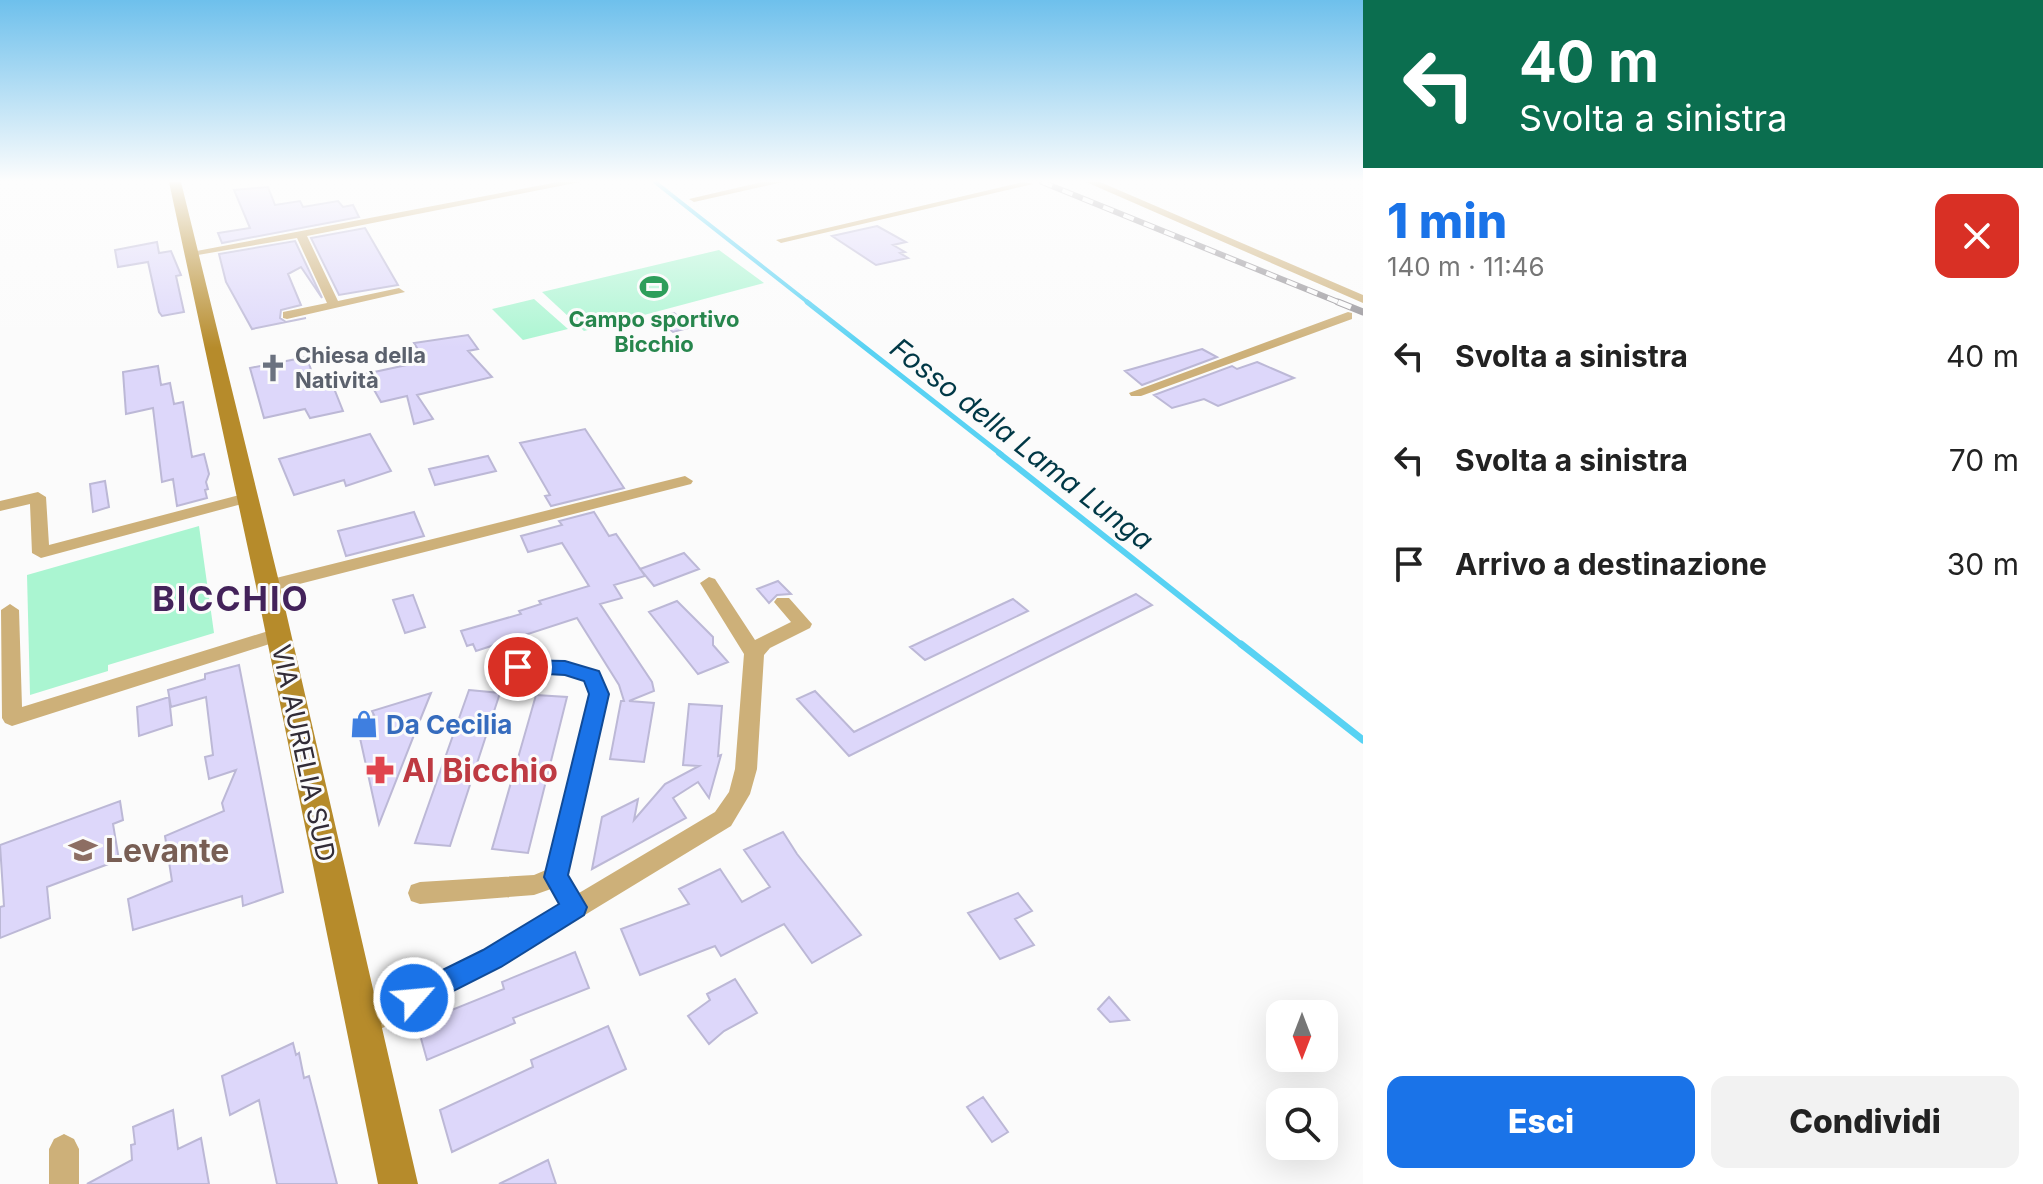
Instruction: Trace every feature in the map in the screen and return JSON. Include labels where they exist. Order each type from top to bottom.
[{"type":"main road","name":"VIA AURELIA SUD","points":[[188,237],[268,586],[398,1184]]},
{"type":"street","points":[[192,253],[282,237]]},
{"type":"street","points":[[303,237],[334,305]]},
{"type":"street","points":[[781,240],[793,237]]},
{"type":"street","points":[[1219,237],[1363,299]]},
{"type":"street","points":[[287,315],[399,292]]},
{"type":"street","points":[[1136,393],[1348,316]]},
{"type":"street","points":[[268,586],[685,481]]},
{"type":"street","points":[[0,506],[38,497],[41,553],[247,498]]},
{"type":"street","points":[[709,583],[754,654]]},
{"type":"street","points":[[362,1025],[492,958],[708,831],[723,819],[731,808],[746,769],[754,654],[763,643],[803,624],[783,602]]},
{"type":"street","points":[[10,610],[12,718],[278,634]]},
{"type":"street","points":[[494,667],[565,668],[592,676],[599,694],[556,877],[575,907]]},
{"type":"street","points":[[420,893],[534,885],[556,877]]},
{"type":"street","points":[[64,1149],[64,1184]]},
{"type":"green space","name":"Campo sportivo Bicchio","points":[[719,250],[764,283],[584,331],[542,292]]},
{"type":"green space","points":[[534,299],[568,329],[523,340],[492,309]]},
{"type":"green space","points":[[199,526],[214,633],[108,665],[108,671],[30,695],[27,575]]},
{"type":"building","points":[[220,237],[252,237],[222,243]]},
{"type":"building","points":[[370,237],[398,285],[339,295],[311,238]]},
{"type":"building","points":[[834,237],[897,237],[906,242],[893,245],[905,252],[900,253],[908,258],[876,265]]},
{"type":"building","points":[[295,241],[322,298],[301,267],[288,274],[301,305],[281,310],[280,318],[286,322],[306,318],[252,329],[226,282],[219,254]]},
{"type":"building","points":[[157,242],[159,253],[171,251],[181,275],[176,276],[184,312],[162,316],[159,312],[148,262],[118,267],[115,250]]},
{"type":"building","points":[[674,313],[692,327],[673,332],[655,318]]},
{"type":"building","points":[[468,335],[478,349],[468,351],[492,377],[417,395],[433,419],[414,424],[407,396],[381,402],[365,374],[425,361],[414,343]]},
{"type":"building","points":[[1202,349],[1217,357],[1142,385],[1125,371]]},
{"type":"building","points":[[307,357],[317,389],[333,386],[343,411],[310,418],[305,409],[264,418],[250,368]]},
{"type":"building","points":[[1257,362],[1294,378],[1218,406],[1204,399],[1172,408],[1154,395],[1232,366],[1237,369]]},
{"type":"building","points":[[158,366],[161,385],[170,383],[174,404],[183,402],[192,457],[204,454],[209,474],[206,482],[208,489],[205,490],[207,498],[177,506],[173,479],[162,482],[153,408],[126,414],[123,372]]},
{"type":"building","points":[[585,429],[624,488],[551,506],[545,496],[550,495],[520,443]]},
{"type":"building","points":[[370,434],[391,471],[346,486],[344,480],[294,495],[279,459]]},
{"type":"building","points":[[488,456],[496,471],[435,485],[429,469]]},
{"type":"building","points":[[105,481],[109,507],[93,512],[90,484]]},
{"type":"building","points":[[414,512],[424,536],[346,556],[338,531]]},
{"type":"building","points":[[594,512],[609,536],[616,534],[645,576],[614,585],[622,598],[600,604],[652,682],[654,691],[629,701],[654,703],[644,762],[610,759],[621,701],[624,701],[619,685],[577,618],[476,651],[473,644],[467,646],[461,631],[521,614],[519,611],[541,604],[539,601],[589,586],[562,543],[528,552],[521,536]]},
{"type":"building","points":[[684,553],[699,569],[654,586],[640,569]]},
{"type":"building","points":[[778,581],[791,594],[777,595],[769,603],[757,589]]},
{"type":"building","points":[[1136,594],[1152,605],[849,756],[797,699],[815,691],[854,732]]},
{"type":"building","points":[[413,595],[425,627],[405,633],[393,600]]},
{"type":"building","points":[[1013,599],[1028,611],[925,660],[910,647]]},
{"type":"building","points":[[677,601],[713,637],[713,645],[728,662],[698,674],[649,612]]},
{"type":"building","points":[[239,665],[283,892],[243,906],[242,896],[133,930],[128,899],[172,881],[165,836],[224,811],[222,803],[236,770],[209,779],[205,757],[213,755],[206,697],[171,707],[168,690],[205,679],[205,674]]},
{"type":"building","points":[[469,690],[500,693],[450,846],[415,843]]},
{"type":"building","points":[[431,693],[379,824],[356,720],[374,715],[372,711]]},
{"type":"building","points":[[536,695],[567,697],[528,853],[492,849]]},
{"type":"building","points":[[169,697],[172,725],[139,736],[137,707]]},
{"type":"building","points":[[689,704],[722,706],[718,756],[721,755],[709,798],[698,782],[673,798],[686,818],[592,869],[602,817],[638,799],[634,820],[665,784],[699,766],[683,765]]},
{"type":"building","points":[[120,801],[123,820],[113,824],[119,860],[47,887],[50,918],[0,938],[0,907],[4,906],[0,845]]},
{"type":"building","points":[[783,832],[861,935],[812,963],[784,924],[721,956],[715,946],[640,975],[621,929],[689,904],[679,889],[720,869],[742,902],[770,887],[744,850]]},
{"type":"building","points":[[1018,893],[1032,911],[1015,919],[1034,945],[1000,959],[968,913]]},
{"type":"building","points":[[575,952],[589,988],[513,1018],[515,1023],[427,1060],[417,1024],[504,989],[502,982]]},
{"type":"building","points":[[735,979],[757,1013],[724,1031],[709,1044],[688,1016],[710,1000],[707,994]]},
{"type":"building","points":[[1109,997],[1129,1020],[1110,1022],[1098,1009]]},
{"type":"building","points":[[608,1026],[626,1069],[452,1152],[440,1110],[533,1067],[531,1060]]},
{"type":"building","points":[[293,1043],[296,1055],[299,1053],[304,1078],[309,1076],[337,1184],[277,1184],[259,1100],[230,1115],[222,1076]]},
{"type":"building","points":[[983,1097],[1008,1132],[992,1142],[967,1107]]},
{"type":"building","points":[[173,1110],[178,1149],[201,1138],[209,1184],[87,1184],[132,1160],[131,1145],[135,1144],[133,1127]]},
{"type":"building","points":[[548,1160],[556,1184],[499,1184]]},
{"type":"waterway","name":"Fosso della Lama Lunga","points":[[725,237],[810,304]]},
{"type":"waterway","name":"Fosso della Lama Lunga","points":[[807,302],[1002,455]]},
{"type":"waterway","name":"Fosso della Lama Lunga","points":[[999,453],[1243,646]]},
{"type":"waterway","name":"Fosso della Lama Lunga","points":[[1241,644],[1363,740]]},
{"type":"railway","points":[[1178,237],[1343,304]]},
{"type":"railway","points":[[1338,302],[1343,304]]},
{"type":"railway","points":[[1343,304],[1363,312]]},
{"type":"place","name":"Campo sportivo Bicchio","points":[[654,287]]},
{"type":"place","name":"Chiesa della Natività","points":[[273,368]]},
{"type":"place","name":"Da Cecilia","points":[[364,724]]},
{"type":"place","name":"Al Bicchio","points":[[380,770]]},
{"type":"place","name":"Levante","points":[[83,850]]},
{"type":"district","name":"BICCHIO","points":[[231,598]]},
{"type":"route","points":[[414,998],[492,958],[575,907],[556,877],[599,694],[592,676],[565,668],[518,667]]}]
